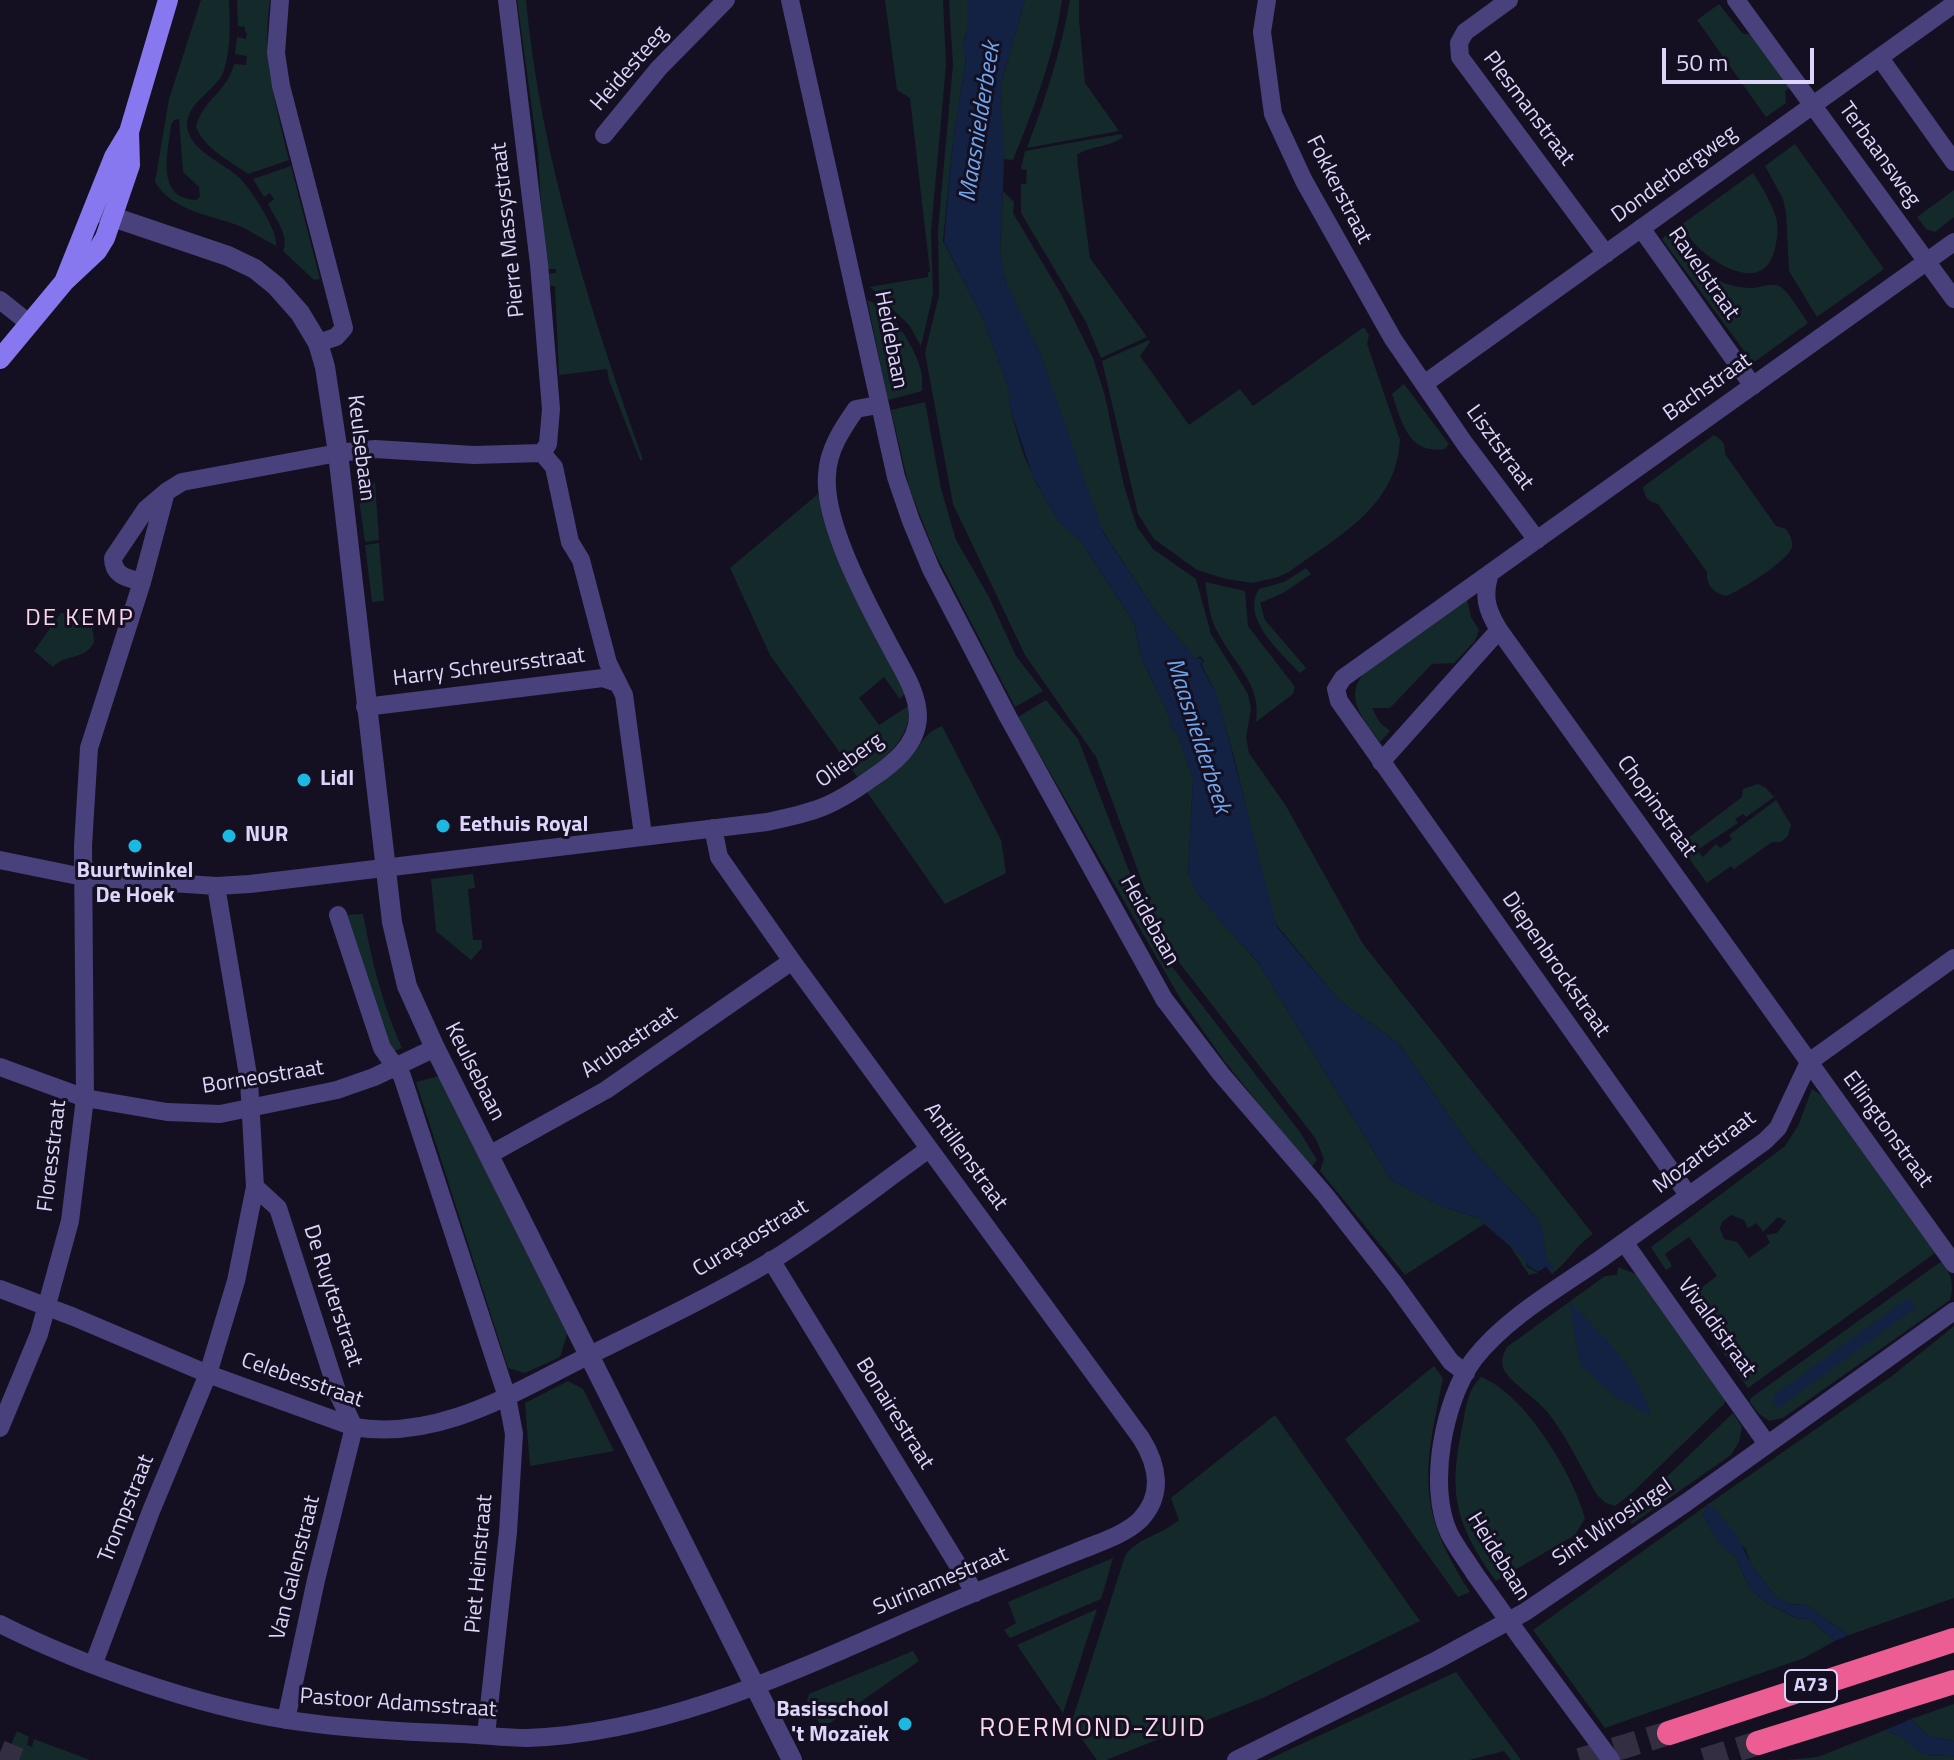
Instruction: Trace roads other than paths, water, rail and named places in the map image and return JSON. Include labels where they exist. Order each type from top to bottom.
[{"type":"highway","name":"A73","points":[[1669,1733],[1954,1640]]},
{"type":"highway","name":"A73","points":[[1758,1743],[1954,1682]]},
{"type":"main road","points":[[64,282],[114,157],[129,132],[168,0]]},
{"type":"main road","points":[[0,359],[64,282],[97,251],[113,218],[130,165],[129,132]]},
{"type":"street","points":[[280,0],[276,53],[281,86],[344,328],[336,337],[318,343]]},
{"type":"street","name":"Pierre Massystraat","points":[[507,0],[539,264],[551,409],[548,444],[542,453]]},
{"type":"street","name":"Heidesteeg","points":[[604,135],[659,68],[726,0]]},
{"type":"street","name":"Heidebaan","points":[[790,0],[855,286],[878,405],[896,477],[931,569],[1008,717],[1164,999],[1221,1074],[1325,1195],[1451,1362],[1466,1373],[1453,1397],[1444,1425],[1440,1462],[1448,1531],[1475,1574],[1611,1760]]},
{"type":"street","name":"Fokkerstraat","points":[[1267,0],[1262,32],[1273,114],[1336,241],[1393,339],[1424,384]]},
{"type":"street","name":"Plesmanstraat","points":[[1509,0],[1465,32],[1459,43],[1460,57],[1606,254]]},
{"type":"street","name":"Terbaansweg","points":[[1736,0],[1954,299]]},
{"type":"street","name":"Donderbergweg","points":[[1424,384],[1954,4]]},
{"type":"street","points":[[1880,58],[1954,162]]},
{"type":"street","name":"Keulsebaan","points":[[94,211],[228,256],[255,269],[276,286],[300,313],[318,343],[325,367],[338,453],[365,707],[398,955],[407,986],[435,1048],[792,1760]]},
{"type":"street","name":"Ravelstraat","points":[[1641,228],[1753,386]]},
{"type":"street","name":"Bachstraat","points":[[1490,573],[1954,242]]},
{"type":"street","points":[[0,300],[30,324]]},
{"type":"street","name":"Lisztstraat","points":[[1424,384],[1537,540]]},
{"type":"street","name":"Olieberg","points":[[0,860],[83,877],[216,886],[332,876],[767,822],[824,809],[885,770],[903,752],[918,719],[910,684],[860,591],[827,496],[826,476],[830,457],[841,432],[856,409],[878,405]]},
{"type":"street","points":[[142,582],[121,575],[115,570],[113,558],[146,509],[182,482],[375,449],[488,455],[542,453],[554,467],[570,542],[581,560],[608,663],[624,695],[643,835]]},
{"type":"street","name":"Floresstraat","points":[[0,1428],[39,1334],[70,1221],[85,1098],[83,877],[89,748],[142,582],[166,492]]},
{"type":"street","name":"Chopinstraat","points":[[1490,573],[1485,591],[1487,611],[1499,630],[1809,1062]]},
{"type":"street","name":"Diepenbrockstraat","points":[[1490,573],[1343,678],[1336,689],[1339,701],[1689,1196]]},
{"type":"street","points":[[1381,762],[1499,630]]},
{"type":"street","name":"Harry Schreursstraat","points":[[365,707],[603,678],[617,683]]},
{"type":"street","name":"Antillenstraat","points":[[713,828],[719,857],[1151,1453],[1157,1474],[1156,1489],[1143,1516]]},
{"type":"street","points":[[208,1374],[236,1281],[255,1187],[249,1081],[216,886]]},
{"type":"street","points":[[338,915],[382,1048],[402,1076],[507,1397]]},
{"type":"street","name":"Mozartstraat","points":[[1466,1373],[1475,1359],[1515,1321],[1765,1141],[1778,1128],[1809,1062],[1954,958]]},
{"type":"street","name":"Arubastraat","points":[[489,1155],[606,1090],[792,961]]},
{"type":"street","name":"Borneostraat","points":[[0,1067],[85,1098],[167,1112],[220,1114],[337,1090],[435,1048]]},
{"type":"street","name":"Ellingtonstraat","points":[[1809,1062],[1954,1264]]},
{"type":"street","name":"Curaçaostraat","points":[[590,1355],[771,1260],[929,1149]]},
{"type":"street","name":"De Ruyterstraat","points":[[255,1187],[278,1208],[338,1394],[354,1427]]},
{"type":"street","name":"Vivaldistraat","points":[[1624,1242],[1767,1444]]},
{"type":"street","name":"Bonairestraat","points":[[771,1260],[975,1593]]},
{"type":"street","name":"Celebesstraat","points":[[0,1289],[208,1374],[354,1427],[374,1430],[434,1425],[486,1408],[590,1355]]},
{"type":"street","name":"Sint Wirosingel","points":[[1236,1760],[1525,1612],[1954,1311]]},
{"type":"street","name":"Trompstraat","points":[[94,1663],[151,1511],[208,1374]]},
{"type":"street","name":"Piet Heinstraat","points":[[486,1735],[508,1532],[514,1434],[507,1397]]},
{"type":"street","name":"Van Galenstraat","points":[[286,1720],[316,1580],[354,1427]]},
{"type":"street","name":"Surinamestraat","points":[[755,1687],[1118,1535],[1143,1516]]},
{"type":"street","name":"Pastoor Adamsstraat","points":[[0,1624],[24,1636],[186,1696],[286,1720],[395,1732],[525,1738],[592,1731],[630,1724],[755,1687]]},
{"type":"water","points":[[967,0],[1025,0],[1001,84],[1004,163],[1000,252],[1005,280],[1040,353],[1103,532],[1158,615],[1196,659],[1203,661],[1200,664],[1216,693],[1222,713],[1277,927],[1339,1000],[1400,1045],[1473,1150],[1538,1219],[1543,1231],[1547,1266],[1538,1272],[1479,1218],[1443,1207],[1391,1180],[1259,964],[1196,892],[1188,872],[1193,780],[1178,736],[1169,724],[1169,716],[1141,657],[1134,623],[1082,543],[1058,521],[1033,477],[1009,405],[1010,392],[984,321],[944,242],[953,140],[966,59],[963,46],[967,31]]},
{"type":"water","points":[[1907,1299],[1914,1302],[1915,1308],[1780,1407],[1773,1405],[1774,1395]]},
{"type":"water","points":[[1569,1302],[1618,1353],[1637,1383],[1651,1416],[1618,1399],[1580,1365]]},
{"type":"water","points":[[1707,1504],[1736,1534],[1751,1564],[1776,1597],[1790,1604],[1806,1605],[1849,1635],[1835,1641],[1809,1619],[1797,1618],[1766,1603],[1749,1587],[1735,1556],[1720,1546],[1703,1515]]},
{"type":"water","points":[[1911,1719],[1928,1736],[1954,1741],[1954,1757],[1928,1755],[1900,1736],[1887,1732]]},
{"type":"waterway","name":"Maasnielderbeek","points":[[1540,1255],[1551,1268]]},
{"type":"tunnel","points":[[1580,1760],[1669,1733]]},
{"type":"tunnel","points":[[1704,1760],[1758,1743]]},
{"type":"tunnel","points":[[0,1752],[19,1760]]},
{"type":"place","name":"Lidl","points":[[304,780]]},
{"type":"place","name":"Eethuis Royal","points":[[443,826]]},
{"type":"place","name":"NUR","points":[[229,836]]},
{"type":"place","name":"Buurtwinkel De Hoek","points":[[135,846]]},
{"type":"place","name":"Basisschool 't Mozaïek","points":[[905,1724]]},
{"type":"district","name":"DE KEMP","points":[[80,619]]},
{"type":"district","name":"ROERMOND-ZUID","points":[[1093,1730]]}]
